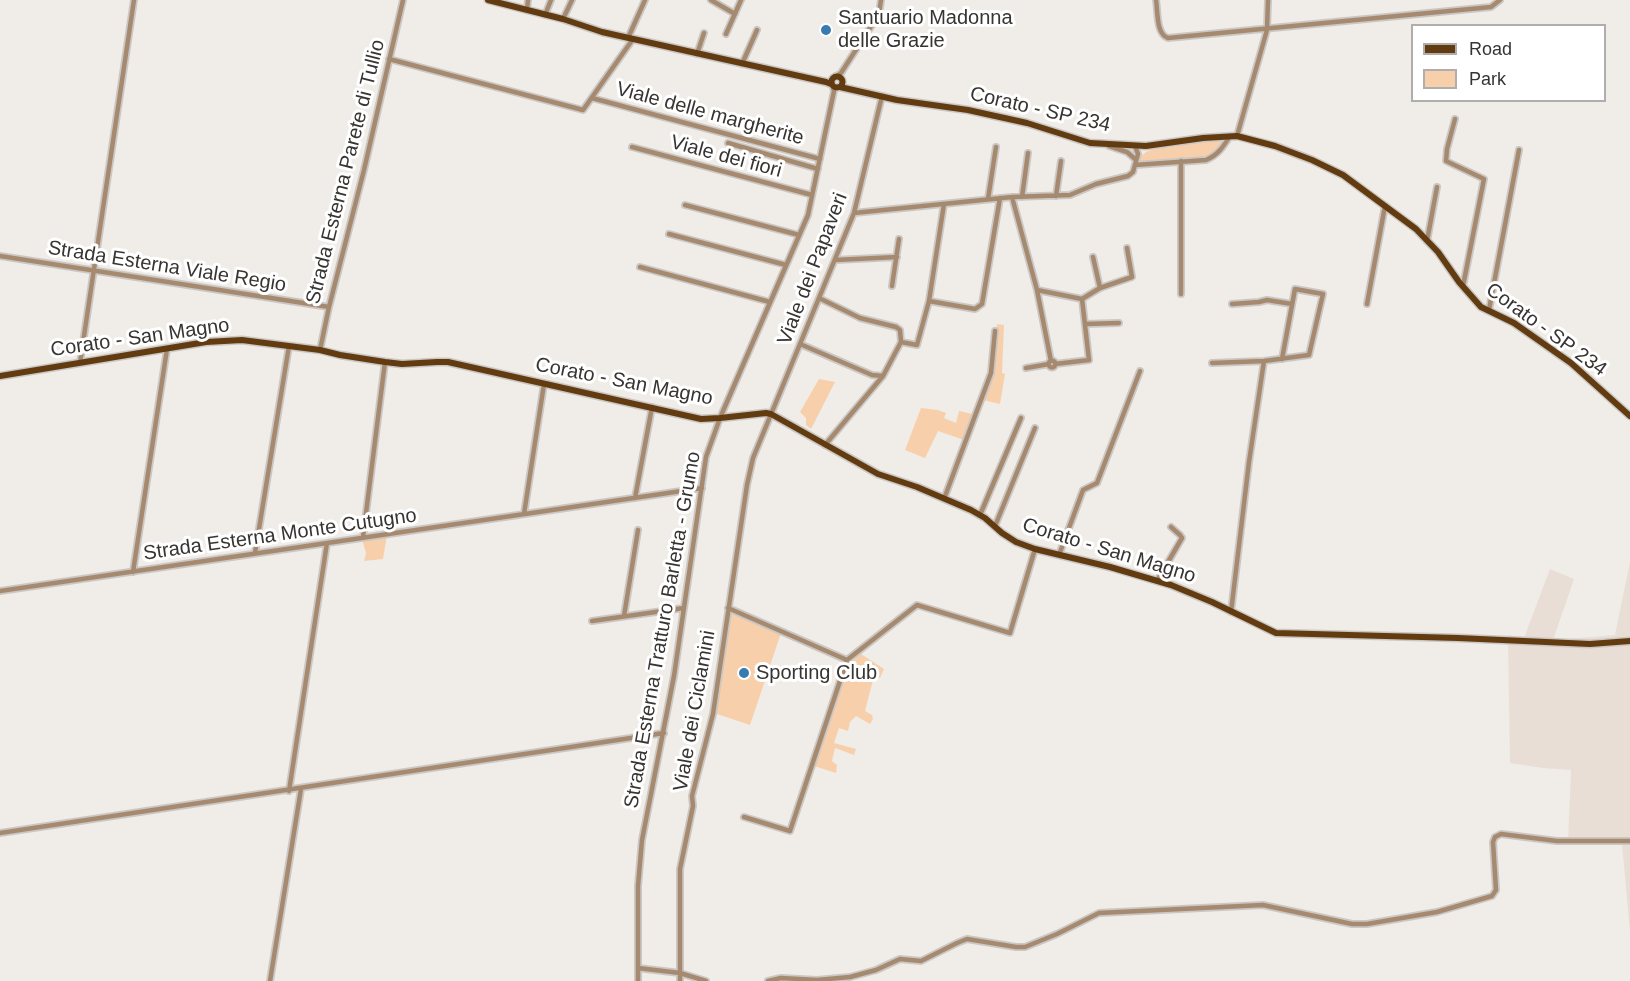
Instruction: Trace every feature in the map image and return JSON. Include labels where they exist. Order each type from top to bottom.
[{"type":"main road","name":"Corato - SP 234","points":[[488,0],[563,19],[602,32],[836,83],[897,100],[978,112],[1027,123],[1090,143],[1135,146],[1234,136],[1275,146],[1343,175],[1416,229],[1438,252],[1462,286],[1481,307],[1514,323],[1570,363],[1630,416]]},
{"type":"main road","name":"Corato - San Magno","points":[[0,376],[206,342],[242,340],[402,364],[448,362],[701,418],[766,413],[878,474],[917,487],[980,514],[1016,542],[1171,585],[1276,633],[1590,644],[1630,641]]},
{"type":"street","points":[[80,363],[134,0]]},
{"type":"street","name":"Strada Esterna Parete di Tullio","points":[[320,350],[403,0]]},
{"type":"street","points":[[527,10],[528,0]]},
{"type":"street","points":[[544,15],[551,0]]},
{"type":"street","points":[[563,19],[572,0]]},
{"type":"street","points":[[389,59],[583,110],[630,38],[645,0]]},
{"type":"street","points":[[711,0],[735,14]]},
{"type":"street","points":[[726,34],[741,0]]},
{"type":"street","name":"Strada Esterna Tratturo Barletta - Grumo","points":[[638,981],[638,886],[642,840],[664,733],[706,457],[720,418],[808,215],[836,83],[879,14],[881,0]]},
{"type":"street","points":[[1156,0],[1161,33],[1164,38],[1491,7],[1500,0]]},
{"type":"street","points":[[1135,162],[1206,160],[1214,157],[1234,136],[1267,30],[1268,0]]},
{"type":"street","points":[[742,64],[757,30]]},
{"type":"street","points":[[697,54],[704,33]]},
{"type":"street","name":"Viale dei Papaveri","points":[[771,414],[854,213],[882,96]]},
{"type":"street","name":"Viale delle margherite","points":[[592,98],[820,159]]},
{"type":"street","points":[[1455,119],[1446,161],[1484,179],[1462,286]]},
{"type":"street","points":[[728,143],[818,169]]},
{"type":"street","points":[[1106,144],[1127,152],[1135,162]]},
{"type":"street","points":[[854,213],[988,199],[1070,195],[1096,184],[1128,176],[1133,172],[1140,152],[1165,144]]},
{"type":"street","points":[[1135,146],[1133,153],[1135,162]]},
{"type":"street","name":"Viale dei fiori","points":[[632,147],[812,195]]},
{"type":"street","points":[[988,199],[996,147]]},
{"type":"street","points":[[1490,310],[1520,150]]},
{"type":"street","points":[[1022,197],[1028,153]]},
{"type":"street","points":[[1056,196],[1061,161]]},
{"type":"street","points":[[1181,161],[1181,294]]},
{"type":"street","points":[[1427,241],[1437,187]]},
{"type":"street","points":[[1012,197],[1037,290],[1052,363]]},
{"type":"street","points":[[929,301],[975,309],[982,304],[1000,198]]},
{"type":"street","points":[[901,342],[917,345],[929,301],[944,204]]},
{"type":"street","points":[[685,205],[799,235]]},
{"type":"street","points":[[1367,304],[1385,206]]},
{"type":"street","points":[[669,234],[786,265]]},
{"type":"street","points":[[892,286],[899,239]]},
{"type":"street","points":[[1037,290],[1082,299],[1100,288],[1132,277],[1127,248]]},
{"type":"street","name":"Strada Esterna Viale Regio","points":[[0,256],[329,307]]},
{"type":"street","points":[[835,260],[897,257]]},
{"type":"street","points":[[1093,257],[1100,288]]},
{"type":"street","points":[[640,267],[770,302]]},
{"type":"street","points":[[1212,363],[1264,361],[1282,359],[1309,355],[1323,294],[1295,289],[1282,359]]},
{"type":"street","points":[[819,298],[860,318],[896,327],[900,330],[901,342],[883,376],[825,445]]},
{"type":"street","points":[[1026,368],[1089,360],[1082,299]]},
{"type":"street","points":[[1232,304],[1267,300],[1292,304]]},
{"type":"street","points":[[1085,324],[1119,323]]},
{"type":"street","points":[[944,499],[991,373],[995,332]]},
{"type":"street","points":[[800,344],[872,375],[883,376]]},
{"type":"street","points":[[255,554],[289,346]]},
{"type":"street","points":[[133,572],[167,349]]},
{"type":"street","points":[[1231,612],[1264,361]]},
{"type":"street","points":[[363,537],[385,362]]},
{"type":"street","points":[[1059,555],[1083,490],[1097,483],[1140,371]]},
{"type":"street","points":[[524,514],[544,384]]},
{"type":"street","points":[[635,498],[652,407]]},
{"type":"street","name":"Viale dei Ciclamini","points":[[680,981],[680,869],[693,806],[692,796],[713,714],[747,485],[753,458],[771,414]]},
{"type":"street","points":[[980,514],[1021,418]]},
{"type":"street","points":[[995,526],[1035,428]]},
{"type":"street","name":"Strada Esterna Monte Cutugno","points":[[0,591],[702,488]]},
{"type":"street","points":[[1157,581],[1182,538],[1171,527]]},
{"type":"street","points":[[624,616],[638,530]]},
{"type":"street","points":[[289,791],[327,543]]},
{"type":"street","points":[[744,817],[790,831],[847,660],[917,604],[1010,633],[1035,549]]},
{"type":"street","points":[[592,621],[684,608]]},
{"type":"street","points":[[728,608],[847,660]]},
{"type":"street","points":[[0,833],[664,733]]},
{"type":"street","points":[[270,981],[301,789]]},
{"type":"street","points":[[768,981],[781,978],[817,980],[850,977],[876,970],[900,959],[921,961],[967,939],[1025,947],[1099,913],[1263,905],[1352,924],[1367,924],[1437,912],[1492,896],[1496,890],[1493,842],[1495,837],[1501,834],[1557,841],[1630,840]]},
{"type":"street","points":[[638,968],[680,973],[706,981]]},
{"type":"shaded area","points":[[1630,562],[1630,932],[1622,844],[1568,843],[1571,770],[1510,763],[1508,635],[1524,638],[1550,569],[1574,579],[1553,640],[1615,635]]},
{"type":"green space","points":[[1224,139],[1217,150],[1206,157],[1139,162],[1141,157],[1150,150]]},
{"type":"green space","points":[[997,324],[1004,325],[1002,373],[1005,374],[1000,404],[983,400],[992,373]]},
{"type":"green space","points":[[819,379],[835,382],[811,429],[806,425],[806,418],[800,412]]},
{"type":"green space","points":[[921,408],[946,413],[944,418],[956,423],[959,411],[973,414],[964,440],[938,431],[925,458],[905,450]]},
{"type":"green space","points":[[387,535],[383,559],[364,561],[366,553],[362,539]]},
{"type":"green space","name":"Sporting Club","points":[[729,610],[781,633],[750,725],[714,713]]},
{"type":"green space","points":[[861,654],[884,669],[880,678],[874,676],[865,711],[872,715],[873,719],[870,724],[856,716],[850,722],[848,731],[839,728],[834,743],[856,749],[854,755],[835,748],[832,761],[837,765],[836,773],[814,766],[848,665]]},
{"type":"place","name":"Santuario Madonna delle Grazie","points":[[826,30]]},
{"type":"place","name":"Sporting Club","points":[[744,673]]}]
